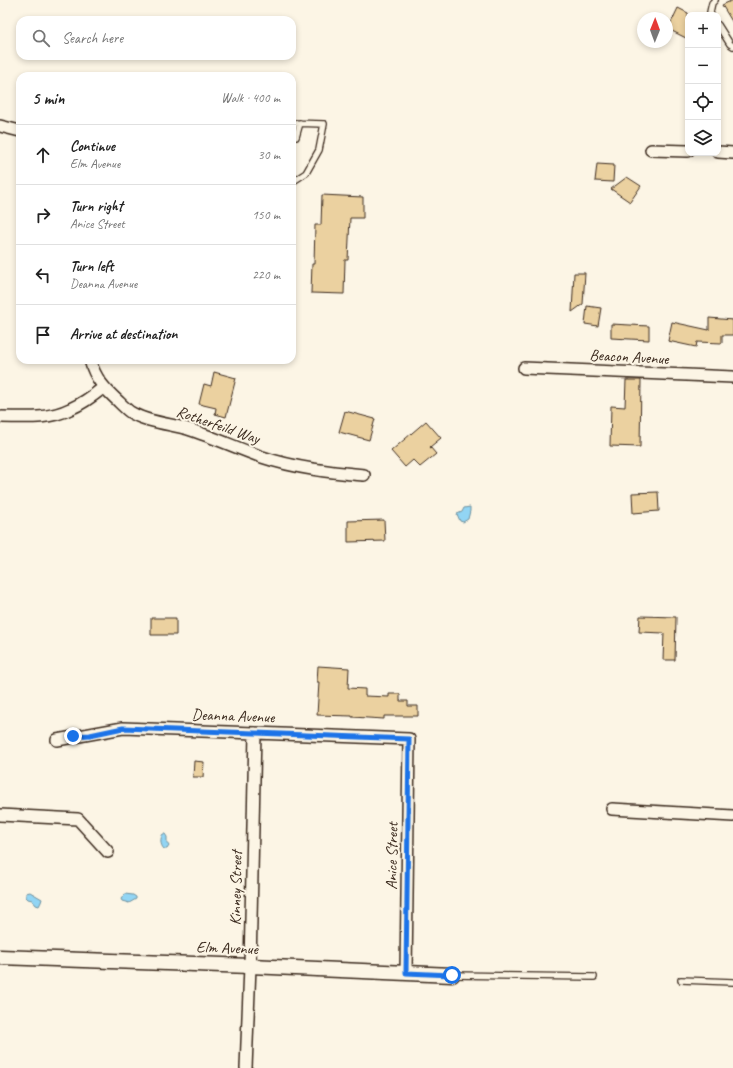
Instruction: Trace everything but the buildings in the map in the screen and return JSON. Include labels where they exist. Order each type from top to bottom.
[{"type":"street","points":[[0,126],[16,130]]},
{"type":"street","points":[[651,150],[685,151]]},
{"type":"street","points":[[721,152],[733,153]]},
{"type":"street","name":"Rotherfeild Way","points":[[91,364],[92,369],[104,387],[130,412],[150,420],[187,429],[262,456],[295,466],[331,472],[364,475]]},
{"type":"street","name":"Beacon Avenue","points":[[524,368],[733,377]]},
{"type":"street","points":[[0,417],[31,418],[49,416],[69,410],[87,400],[104,387]]},
{"type":"street","name":"Deanna Avenue","points":[[57,740],[123,728],[409,739]]},
{"type":"street","name":"Kinney Street","points":[[246,1068],[250,966],[254,733]]},
{"type":"street","name":"Anice Street","points":[[406,973],[409,739]]},
{"type":"street","points":[[612,809],[733,816]]},
{"type":"street","points":[[0,815],[78,819],[108,852]]},
{"type":"street","name":"Elm Avenue","points":[[0,957],[452,975]]},
{"type":"lane","points":[[710,12],[712,3],[715,0]]},
{"type":"lane","points":[[721,30],[733,46]]},
{"type":"lane","points":[[296,123],[324,124],[319,150],[306,173],[296,179]]},
{"type":"lane","points":[[296,137],[300,123]]},
{"type":"lane","points":[[452,975],[594,977]]},
{"type":"lane","points":[[681,980],[733,982]]},
{"type":"water","points":[[470,507],[468,519],[463,522],[460,521],[457,514],[462,512],[464,508]]},
{"type":"water","points":[[163,834],[167,837],[167,843],[169,846],[167,849],[164,849],[161,844],[161,837]]},
{"type":"water","points":[[30,892],[42,899],[39,906],[26,897],[26,893]]},
{"type":"water","points":[[125,894],[133,895],[136,899],[129,903],[122,901],[121,899]]},
{"type":"route","points":[[73,736],[90,735],[123,728],[409,739],[406,973],[452,975]]}]
